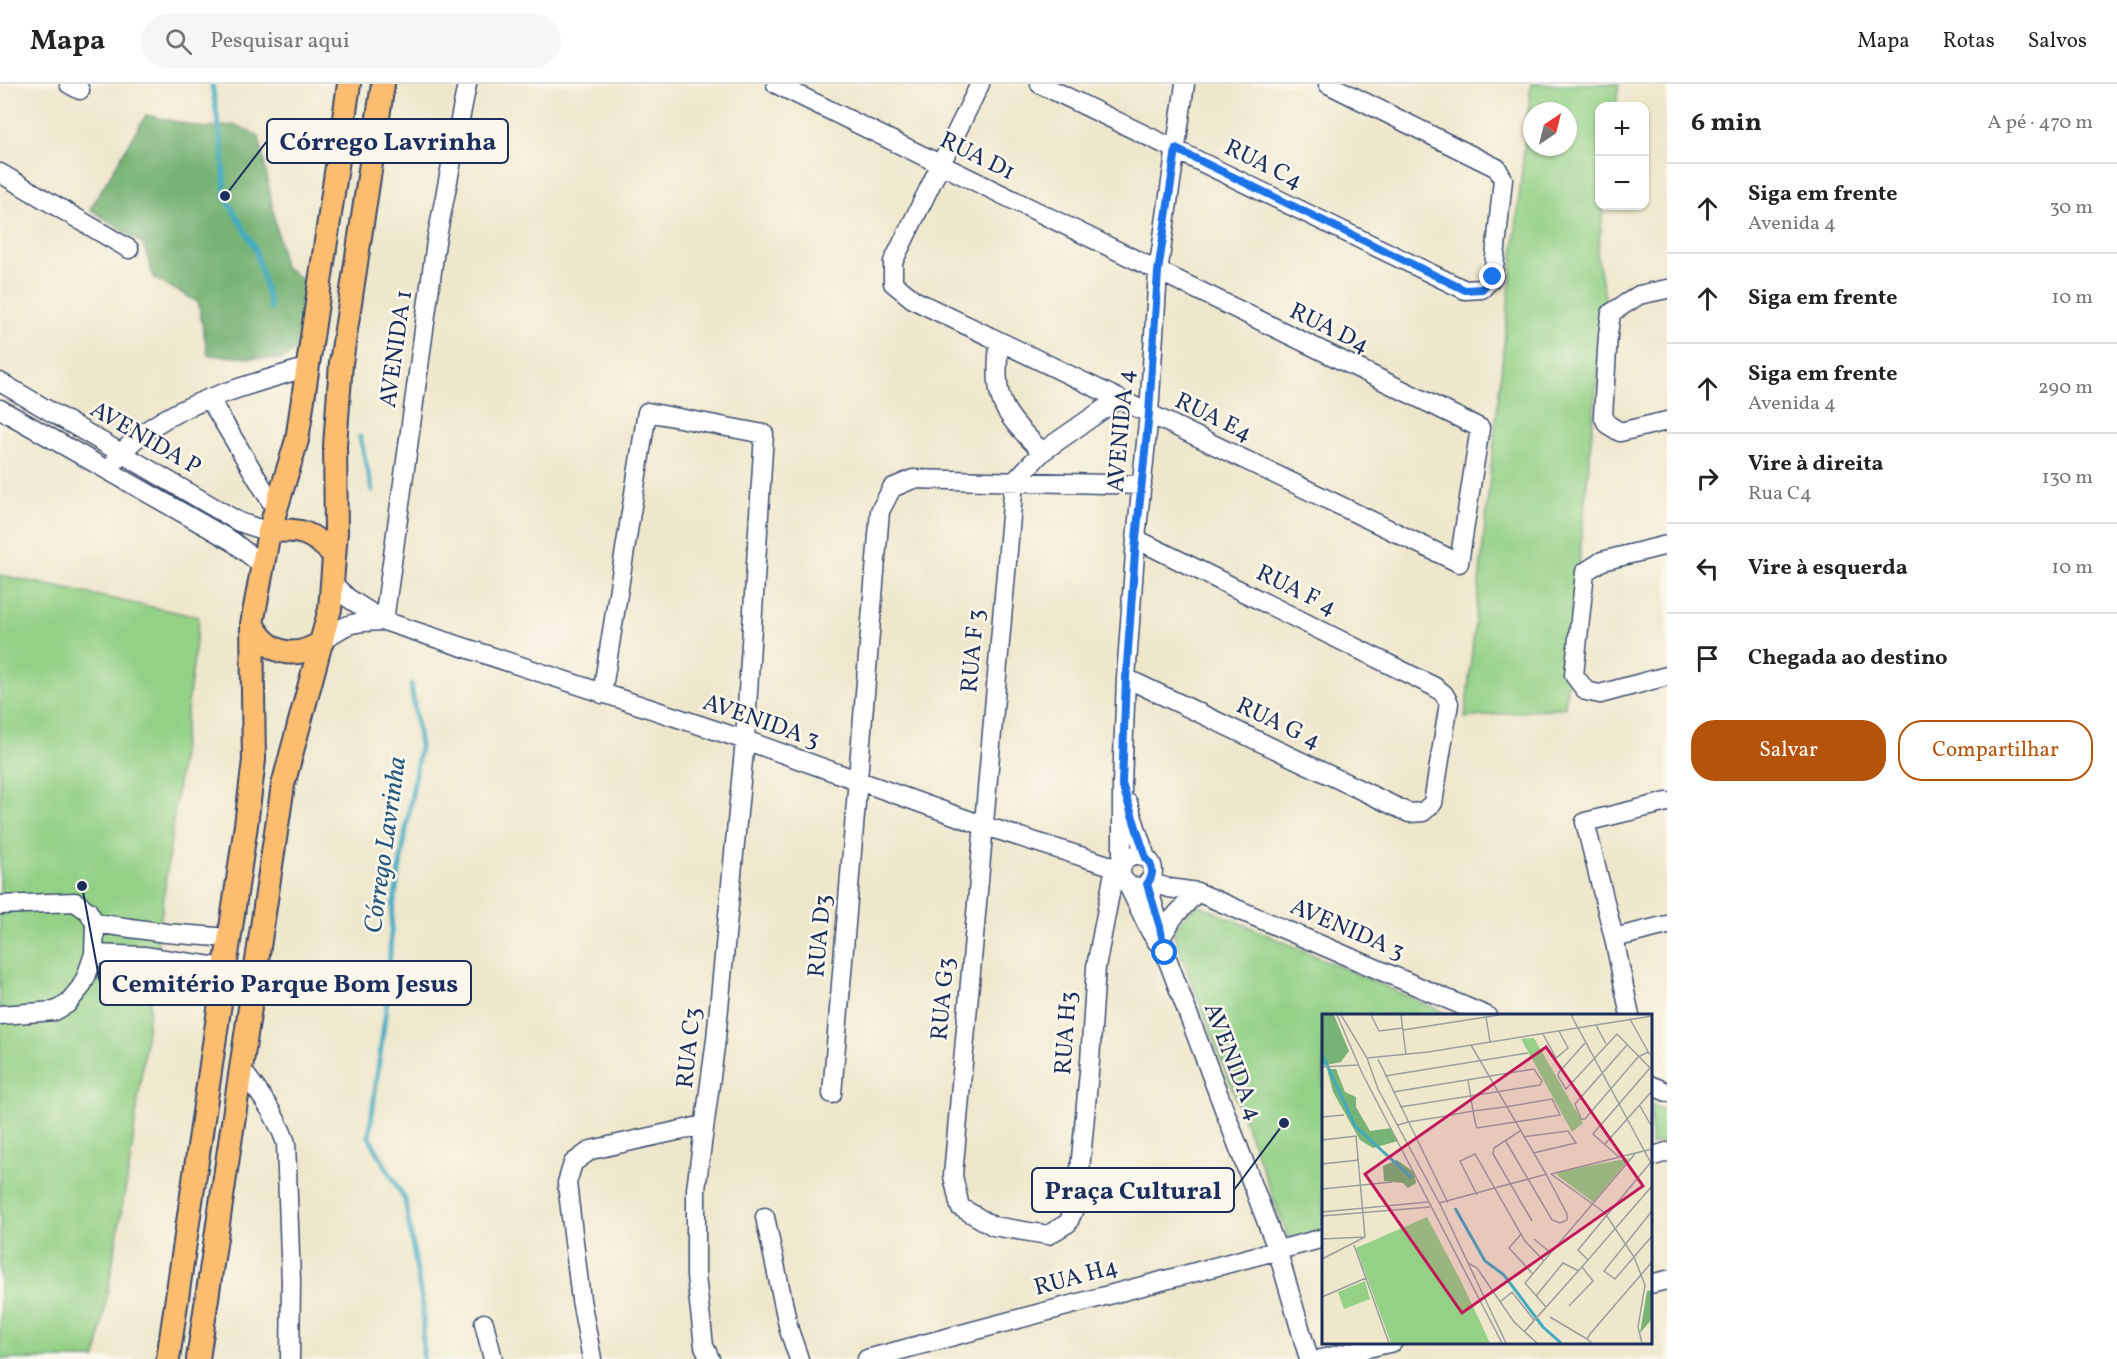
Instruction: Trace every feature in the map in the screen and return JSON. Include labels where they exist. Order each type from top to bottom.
[{"type":"main road","points":[[168,1359],[254,760],[252,624],[269,532],[297,440],[349,84]]},
{"type":"main road","points":[[198,1359],[283,784],[330,609],[337,490],[334,446],[341,363],[383,84]]},
{"type":"main road","points":[[269,532],[287,529],[305,532],[321,542],[334,555]]},
{"type":"main road","points":[[252,624],[269,646],[282,652],[296,653],[310,650],[322,642]]},
{"type":"street","name":"AVENIDA 1","points":[[384,621],[436,242],[467,84]]},
{"type":"street","name":"RUA D1","points":[[776,84],[1158,272]]},
{"type":"street","points":[[941,166],[980,84]]},
{"type":"street","name":"RUA C4","points":[[1040,84],[1465,290],[1482,289],[1493,277],[1503,179],[1497,168],[1328,84]]},
{"type":"street","name":"AVENIDA 4","points":[[1185,84],[1158,272],[1149,413],[1136,539],[1126,678],[1122,784],[1135,872],[1150,931],[1163,945],[1277,1249],[1309,1359]]},
{"type":"street","name":"RUA E4","points":[[941,166],[893,262],[893,283],[914,300],[1459,563]]},
{"type":"street","points":[[0,173],[129,249]]},
{"type":"street","name":"RUA D4","points":[[1158,272],[1479,428],[1459,563]]},
{"type":"street","points":[[1659,423],[1620,432],[1607,424],[1603,415],[1611,313],[1639,295],[1667,288]]},
{"type":"street","points":[[999,342],[996,376],[1000,398],[1015,424],[1042,452]]},
{"type":"street","points":[[109,471],[121,453],[146,432],[176,413],[209,398],[308,367]]},
{"type":"street","name":"AVENIDA P","points":[[0,382],[239,522],[269,532]]},
{"type":"street","points":[[209,398],[276,510]]},
{"type":"street","points":[[1014,482],[1042,452],[1118,399]]},
{"type":"street","name":"AVENIDA P","points":[[0,409],[232,541],[262,565]]},
{"type":"street","name":"RUA C3","points":[[602,694],[647,412],[764,434],[745,740],[715,1051],[696,1189],[696,1276],[704,1346],[710,1359]]},
{"type":"street","name":"RUA D3","points":[[832,1094],[880,511],[892,488],[913,479],[1014,482]]},
{"type":"street","points":[[1014,482],[1142,485]]},
{"type":"street","name":"RUA F 3","points":[[982,825],[1014,482]]},
{"type":"street","name":"RUA F 4","points":[[1136,539],[1435,687],[1444,694],[1449,703],[1433,803],[1423,812],[1409,813]]},
{"type":"street","points":[[1667,545],[1602,561],[1585,572],[1574,675],[1586,691],[1600,694],[1667,676]]},
{"type":"street","points":[[332,583],[348,598],[384,621]]},
{"type":"street","points":[[322,642],[352,622],[384,621]]},
{"type":"street","name":"AVENIDA 3","points":[[384,621],[745,740],[982,825],[1192,891],[1482,1014]]},
{"type":"street","name":"RUA G 4","points":[[1126,678],[1409,813]]},
{"type":"street","points":[[1630,1014],[1614,938],[1585,822],[1667,801]]},
{"type":"street","name":"RUA G3","points":[[982,825],[953,1176],[960,1206],[993,1226],[1048,1235],[1068,1223],[1077,1202]]},
{"type":"street","name":"RUA H3","points":[[1077,1202],[1096,967],[1135,872]]},
{"type":"street","points":[[1163,945],[1173,918],[1192,891]]},
{"type":"street","points":[[0,905],[75,902],[88,911],[95,923],[94,954],[81,987],[67,1004],[55,1011],[0,1015]]},
{"type":"street","points":[[95,923],[166,933],[230,938]]},
{"type":"street","points":[[1614,938],[1667,925]]},
{"type":"street","points":[[94,954],[144,957],[225,968]]},
{"type":"street","points":[[241,1069],[262,1096],[280,1125],[286,1143],[291,1282],[290,1359]]},
{"type":"street","points":[[1652,1086],[1667,1092]]},
{"type":"street","points":[[592,1359],[567,1183],[573,1163],[591,1150],[704,1125]]},
{"type":"street","points":[[1652,1156],[1667,1152]]},
{"type":"street","points":[[765,1217],[789,1330],[800,1359]]},
{"type":"street","name":"RUA H4","points":[[867,1359],[1322,1238]]},
{"type":"street","points":[[1652,1284],[1667,1280]]},
{"type":"street","points":[[484,1323],[493,1359]]},
{"type":"street","points":[[1321,1359],[1385,1344]]},
{"type":"green space","points":[[1531,84],[1619,84],[1617,102],[1595,102],[1595,210],[1603,210],[1597,255],[1605,297],[1565,707],[1465,718],[1524,156],[1577,156],[1577,102],[1529,102]]},
{"type":"green space","points":[[146,115],[204,128],[236,125],[259,136],[284,267],[309,284],[301,346],[281,360],[208,355],[198,302],[154,278],[143,244],[90,209]]},
{"type":"green space","points":[[0,575],[199,617],[131,1156],[96,1359],[0,1359]]},
{"type":"green space","points":[[1197,904],[1448,1014],[1322,1014],[1322,1230],[1289,1239],[1174,935],[1176,927]]},
{"type":"green space","points":[[1652,1104],[1667,1112],[1667,1140],[1652,1145]]},
{"type":"waterway","name":"Córrego Lavrinha","points":[[212,84],[223,154],[225,196],[255,248],[271,309]]},
{"type":"waterway","name":"Córrego Lavrinha","points":[[360,437],[372,490]]},
{"type":"waterway","name":"Córrego Lavrinha","points":[[411,684],[420,746],[392,914],[388,994],[369,1137],[405,1200],[423,1308],[423,1359]]},
{"type":"place","name":"Córrego Lavrinha","points":[[225,196]]},
{"type":"place","name":"Cemitério Parque Bom Jesus","points":[[82,886]]},
{"type":"place","name":"Praça Cultural","points":[[1284,1123]]},
{"type":"route","points":[[1165,953],[1147,884],[1153,874],[1152,867],[1146,858],[1122,784],[1126,678],[1136,539],[1149,413],[1158,272],[1176,149],[1465,290],[1482,289],[1493,277]]}]
